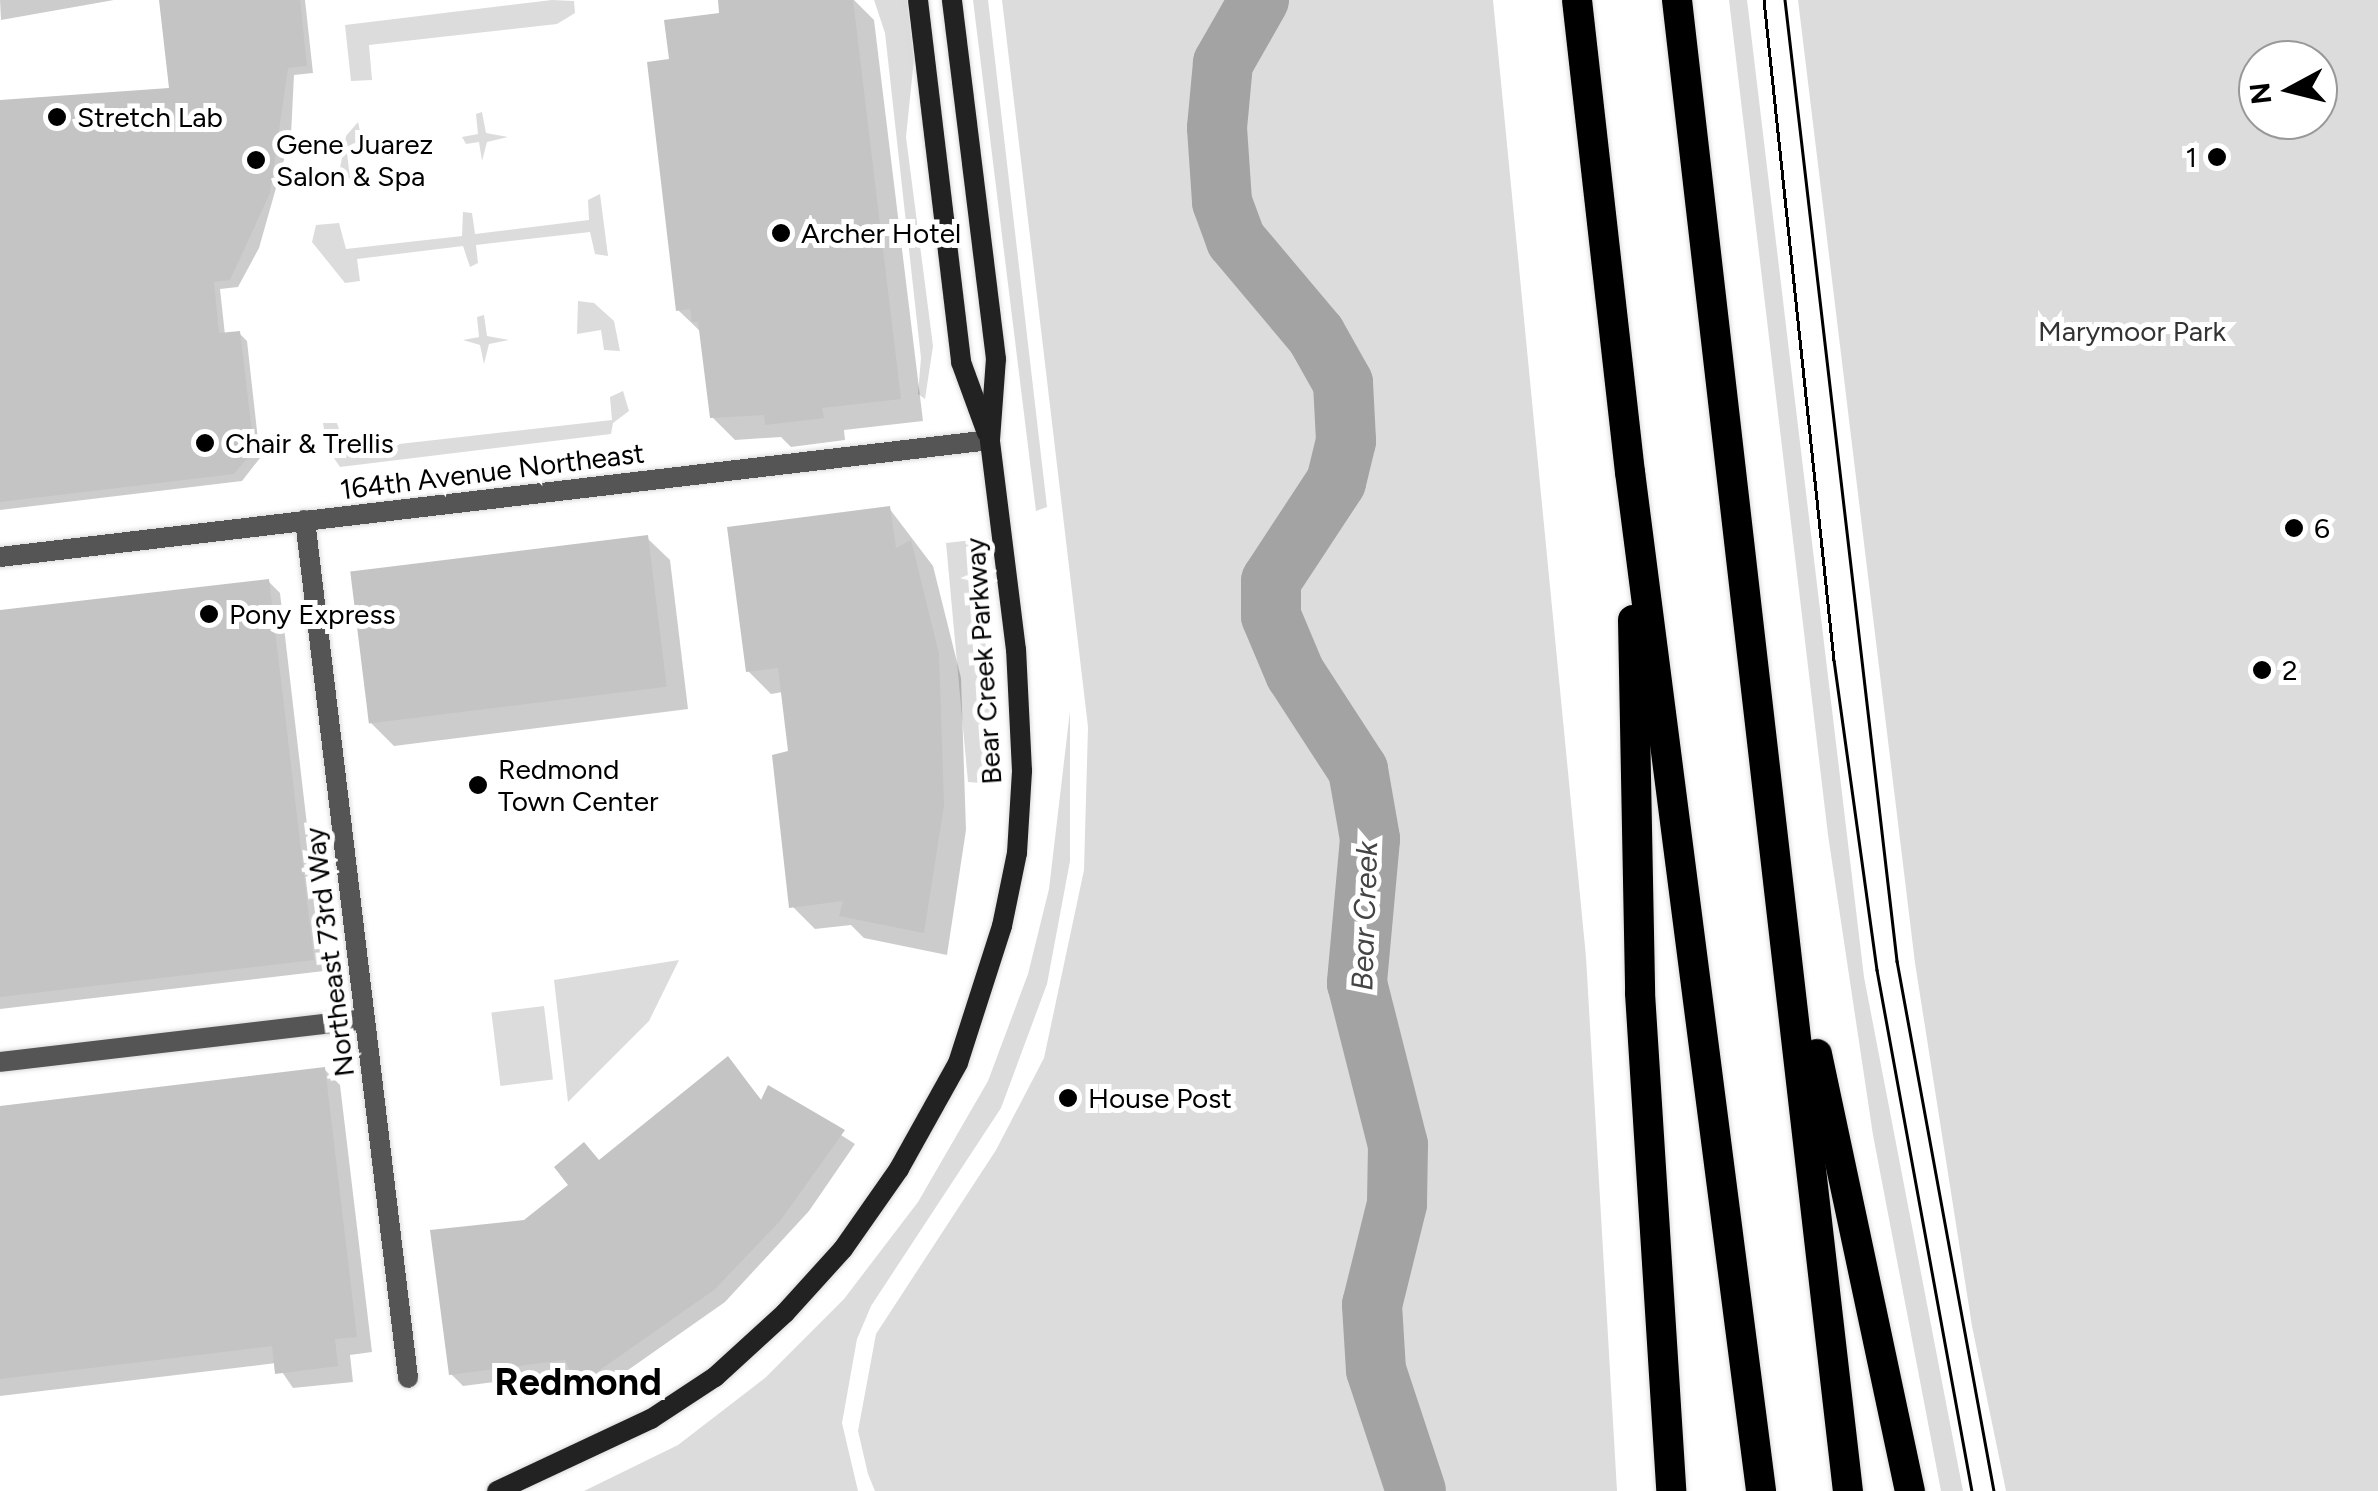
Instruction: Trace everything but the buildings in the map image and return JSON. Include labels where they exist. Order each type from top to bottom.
[{"type":"highway","points":[[1577,0],[1630,472],[1762,1491]]},
{"type":"highway","points":[[1678,0],[1848,1491]]},
{"type":"highway","points":[[1630,472],[1640,994],[1671,1491]]},
{"type":"highway","points":[[1783,895],[1910,1491]]},
{"type":"main road","name":"Bear Creek Parkway","points":[[918,0],[961,362],[990,440]]},
{"type":"main road","name":"Bear Creek Parkway","points":[[497,1491],[651,1419],[715,1377],[785,1313],[843,1248],[899,1170],[958,1064],[1002,926],[1017,853],[1022,771],[1016,650],[990,440],[996,359],[952,0]]},
{"type":"street","name":"164th Avenue Northeast","points":[[0,556],[990,440]]},
{"type":"street","name":"Northeast 73rd Way","points":[[305,520],[408,1378]]},
{"type":"street","points":[[0,1062],[364,1019]]},
{"type":"green space","points":[[552,0],[574,1],[575,13],[557,24],[369,45],[372,80],[351,81],[345,25]]},
{"type":"green space","points":[[874,0],[907,0],[914,59],[906,137],[933,346],[925,399],[918,394],[921,358],[885,33]]},
{"type":"green space","points":[[973,0],[988,0],[1047,507],[1036,511]]},
{"type":"green space","points":[[1002,0],[1493,0],[1586,957],[1617,1491],[875,1491],[858,1431],[876,1334],[996,1150],[1044,1058],[1084,870],[1088,727]]},
{"type":"green space","points":[[1729,0],[1747,0],[1864,977],[1963,1491],[1941,1491],[1873,1135],[1828,835]]},
{"type":"green space","name":"Marymoor Park","points":[[1798,0],[2378,0],[2378,1491],[2006,1491],[1972,1326],[1915,963]]},
{"type":"green space","points":[[482,112],[486,133],[508,137],[487,142],[482,161],[479,142],[466,144],[462,137],[478,134],[476,114]]},
{"type":"green space","points":[[358,122],[364,150],[347,153],[350,178],[343,181],[338,179],[346,136]]},
{"type":"green space","points":[[600,194],[608,256],[595,254],[590,232],[476,245],[478,263],[470,267],[463,246],[357,259],[360,281],[345,283],[312,242],[316,225],[339,223],[346,249],[462,236],[463,212],[472,213],[475,234],[589,220],[588,200]]},
{"type":"green space","points":[[578,301],[594,303],[614,321],[620,351],[604,350],[601,330],[577,334]]},
{"type":"green space","points":[[484,315],[487,336],[509,340],[489,344],[484,364],[480,345],[463,340],[479,337],[477,317]]},
{"type":"green space","points":[[623,391],[629,411],[613,423],[611,434],[340,467],[327,448],[323,423],[337,423],[346,450],[612,420],[610,397]]},
{"type":"green space","points":[[973,540],[989,673],[992,784],[968,782],[946,543]]},
{"type":"green space","points":[[1070,711],[1070,861],[1047,984],[1001,1108],[871,1306],[857,1339],[842,1423],[858,1491],[584,1491],[678,1445],[765,1378],[844,1299],[918,1202],[988,1081],[1028,974],[1049,889]]},
{"type":"green space","points":[[679,960],[649,1021],[568,1102],[554,980]]},
{"type":"green space","points":[[544,1006],[553,1079],[500,1086],[491,1012]]},
{"type":"waterway","name":"Bear Creek","points":[[1259,0],[1223,63],[1217,128],[1222,202],[1236,240],[1316,335],[1343,383],[1346,441],[1336,482],[1271,581],[1271,616],[1295,673],[1358,770],[1370,839],[1357,983],[1398,1145],[1397,1204],[1372,1305],[1376,1370],[1416,1491]]},
{"type":"tram line","points":[[1764,0],[1834,660],[1877,970],[1972,1491]]},
{"type":"tram line","points":[[1785,0],[1897,961],[1994,1491]]},
{"type":"place","name":"Stretch Lab","points":[[57,117]]},
{"type":"place","name":"1","points":[[2217,157]]},
{"type":"place","name":"Gene Juarez Salon & Spa","points":[[256,160]]},
{"type":"place","name":"Archer Hotel","points":[[781,233]]},
{"type":"place","name":"Chair & Trellis","points":[[205,443]]},
{"type":"place","name":"6","points":[[2294,528]]},
{"type":"place","name":"Pony Express","points":[[209,614]]},
{"type":"place","name":"2","points":[[2262,670]]},
{"type":"place","name":"Redmond Town Center","points":[[478,785]]},
{"type":"place","name":"House Post","points":[[1068,1098]]},
{"type":"district","name":"Redmond","points":[[578,1383]]}]
